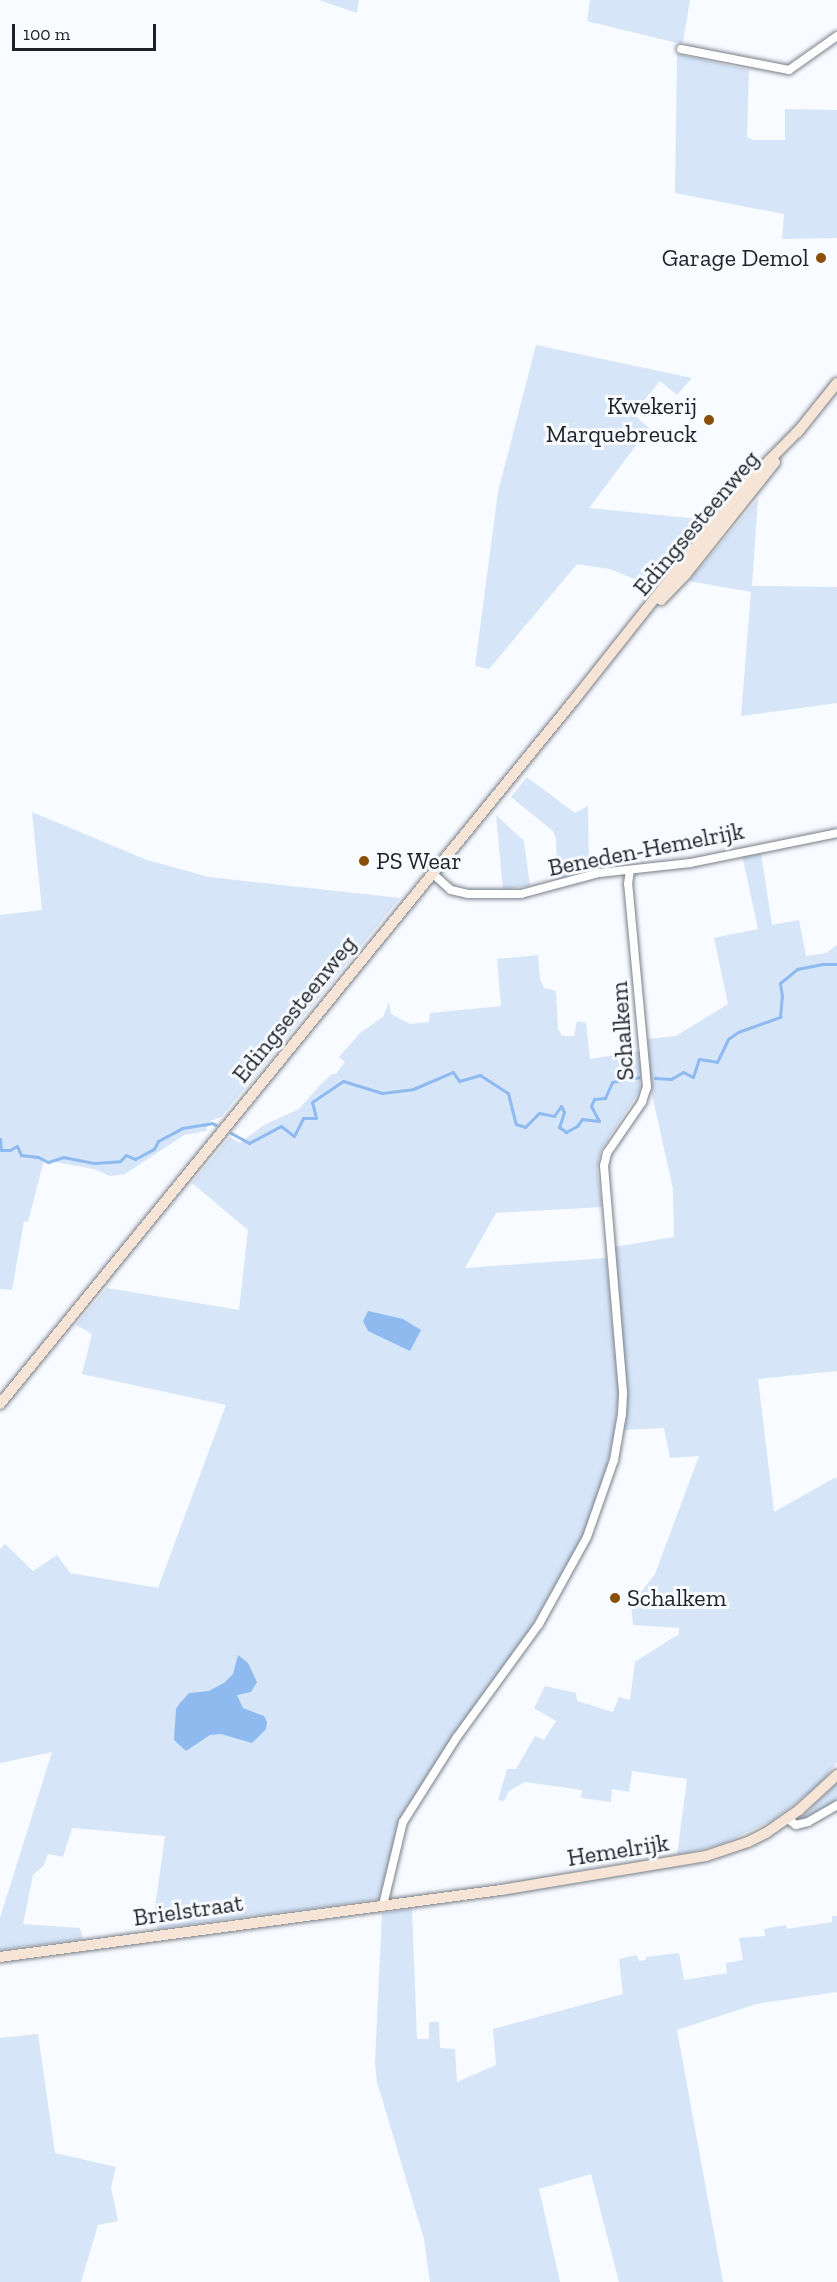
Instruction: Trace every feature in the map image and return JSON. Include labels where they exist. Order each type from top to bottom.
[{"type":"main road","name":"Edingsesteenweg","points":[[0,1404],[621,642],[743,487],[800,429],[837,383]]},
{"type":"main road","name":"Hemelrijk","points":[[383,1905],[512,1888],[706,1856],[748,1842],[788,1819],[837,1775]]},
{"type":"main road","name":"Brielstraat","points":[[0,1957],[383,1905]]},
{"type":"street","points":[[681,49],[789,70],[837,36]]},
{"type":"street","name":"Beneden-Hemelrijk","points":[[432,873],[451,891],[468,894],[521,894],[599,873],[690,863],[837,833]]},
{"type":"street","name":"Schalkem","points":[[383,1905],[403,1822],[458,1737],[539,1624],[587,1537],[614,1460],[622,1414],[622,1392],[604,1166],[610,1147],[642,1102],[647,1087],[628,884],[630,870]]},
{"type":"street","points":[[788,1819],[796,1825],[808,1822],[837,1805]]},
{"type":"shaded area","points":[[319,0],[359,0],[357,13]]},
{"type":"shaded area","points":[[590,0],[690,0],[683,42],[681,44],[587,21]]},
{"type":"shaded area","points":[[677,54],[749,70],[747,137],[753,140],[785,140],[785,109],[837,110],[837,238],[782,239],[784,214],[675,193]]},
{"type":"shaded area","points":[[536,345],[692,378],[677,395],[660,381],[633,414],[649,428],[589,508],[699,519],[702,524],[652,586],[610,569],[577,564],[489,669],[475,666],[498,492]]},
{"type":"shaded area","points":[[758,499],[752,586],[837,587],[837,703],[741,716],[751,592],[689,581]]},
{"type":"shaded area","points":[[527,777],[575,813],[588,806],[589,872],[557,880],[556,838],[553,831],[511,797]]},
{"type":"shaded area","points":[[32,812],[147,860],[209,877],[400,898],[221,1117],[210,1121],[206,1131],[184,1135],[125,1174],[110,1176],[94,1169],[44,1160],[28,1222],[24,1221],[12,1290],[0,1289],[0,915],[42,910]]},
{"type":"shaded area","points":[[496,815],[524,841],[530,886],[503,889]]},
{"type":"shaded area","points":[[761,853],[772,925],[799,920],[806,956],[826,953],[837,945],[837,1371],[758,1379],[774,1512],[836,1477],[837,1481],[837,1762],[819,1785],[773,1820],[722,1844],[677,1855],[687,1779],[632,1771],[629,1792],[612,1789],[611,1802],[581,1798],[582,1790],[525,1782],[509,1791],[504,1801],[498,1800],[507,1769],[516,1769],[535,1736],[544,1740],[556,1721],[534,1708],[545,1686],[576,1693],[577,1701],[613,1712],[619,1697],[630,1700],[635,1662],[679,1634],[679,1628],[633,1625],[631,1605],[655,1574],[699,1456],[670,1458],[664,1428],[622,1430],[614,1247],[674,1237],[673,1189],[651,1090],[648,1039],[676,1036],[728,1004],[714,938],[758,929],[742,855]]},
{"type":"shaded area","points":[[538,955],[540,979],[544,988],[556,991],[558,1029],[562,1036],[574,1036],[577,1021],[586,1023],[590,1059],[642,1051],[640,1090],[601,1150],[597,1169],[602,1207],[496,1213],[465,1268],[606,1258],[619,1393],[614,1434],[606,1471],[581,1541],[527,1634],[455,1733],[401,1819],[379,1899],[157,1929],[155,1907],[165,1836],[72,1828],[63,1857],[48,1854],[44,1865],[33,1875],[23,1924],[80,1928],[83,1939],[0,1950],[0,1918],[52,1752],[0,1763],[0,1549],[5,1544],[33,1571],[57,1555],[70,1573],[158,1588],[226,1405],[82,1374],[92,1334],[76,1325],[107,1288],[239,1310],[248,1230],[192,1183],[230,1137],[240,1143],[264,1125],[299,1109],[321,1084],[332,1074],[336,1074],[345,1062],[339,1057],[360,1033],[383,1017],[389,1002],[391,1014],[410,1024],[429,1022],[430,1013],[501,1006],[497,959]]},
{"type":"shaded area","points":[[837,1783],[837,1800],[809,1818],[800,1819]]},
{"type":"shaded area","points":[[412,1909],[417,2039],[429,2039],[429,2022],[439,2022],[440,2048],[455,2049],[457,2082],[496,2065],[493,2029],[623,1994],[619,1959],[637,1955],[639,1961],[646,1960],[646,1957],[679,1953],[684,1980],[727,1973],[726,1963],[743,1960],[739,1938],[765,1936],[764,1929],[786,1925],[787,1929],[832,1922],[832,1916],[837,1916],[837,1992],[756,2004],[677,2030],[723,2282],[619,2282],[591,2174],[539,2189],[560,2282],[430,2282],[424,2239],[377,2082],[375,2063],[382,1913]]},
{"type":"shaded area","points":[[38,2034],[55,2153],[116,2167],[111,2188],[118,2221],[98,2225],[81,2282],[0,2282],[0,2038]]},
{"type":"water","points":[[368,1311],[403,1319],[421,1330],[410,1351],[368,1331],[363,1321]]},
{"type":"water","points":[[238,1655],[248,1663],[257,1682],[251,1692],[237,1695],[243,1708],[264,1716],[267,1722],[266,1729],[252,1743],[221,1734],[210,1735],[186,1751],[174,1740],[176,1709],[189,1693],[209,1691],[224,1683],[233,1674]]},
{"type":"waterway","points":[[655,1078],[671,1079],[683,1072],[693,1077],[699,1059],[717,1062],[728,1039],[738,1032],[780,1017],[782,996],[780,983],[797,969],[822,964],[837,964]]},
{"type":"waterway","points":[[231,1133],[249,1143],[281,1126],[294,1136],[303,1118],[316,1118],[312,1102],[343,1081],[382,1093],[413,1089],[453,1072],[459,1081],[480,1075],[508,1093],[516,1124],[525,1127],[539,1113],[554,1116],[561,1106],[564,1112],[559,1127],[566,1132],[577,1126],[582,1119],[599,1121],[591,1106],[594,1099],[605,1098],[612,1082],[639,1077]]},
{"type":"waterway","points":[[0,1139],[1,1150],[10,1150],[17,1146],[21,1155],[38,1157],[48,1162],[63,1157],[94,1163],[120,1161],[126,1155],[135,1159],[154,1149],[158,1141],[182,1128],[212,1123],[216,1125]]},
{"type":"place","name":"Garage Demol","points":[[821,258]]},
{"type":"place","name":"Kwekerij Marquebreuck","points":[[709,420]]},
{"type":"place","name":"PS Wear","points":[[364,861]]},
{"type":"place","name":"Schalkem","points":[[615,1598]]}]
